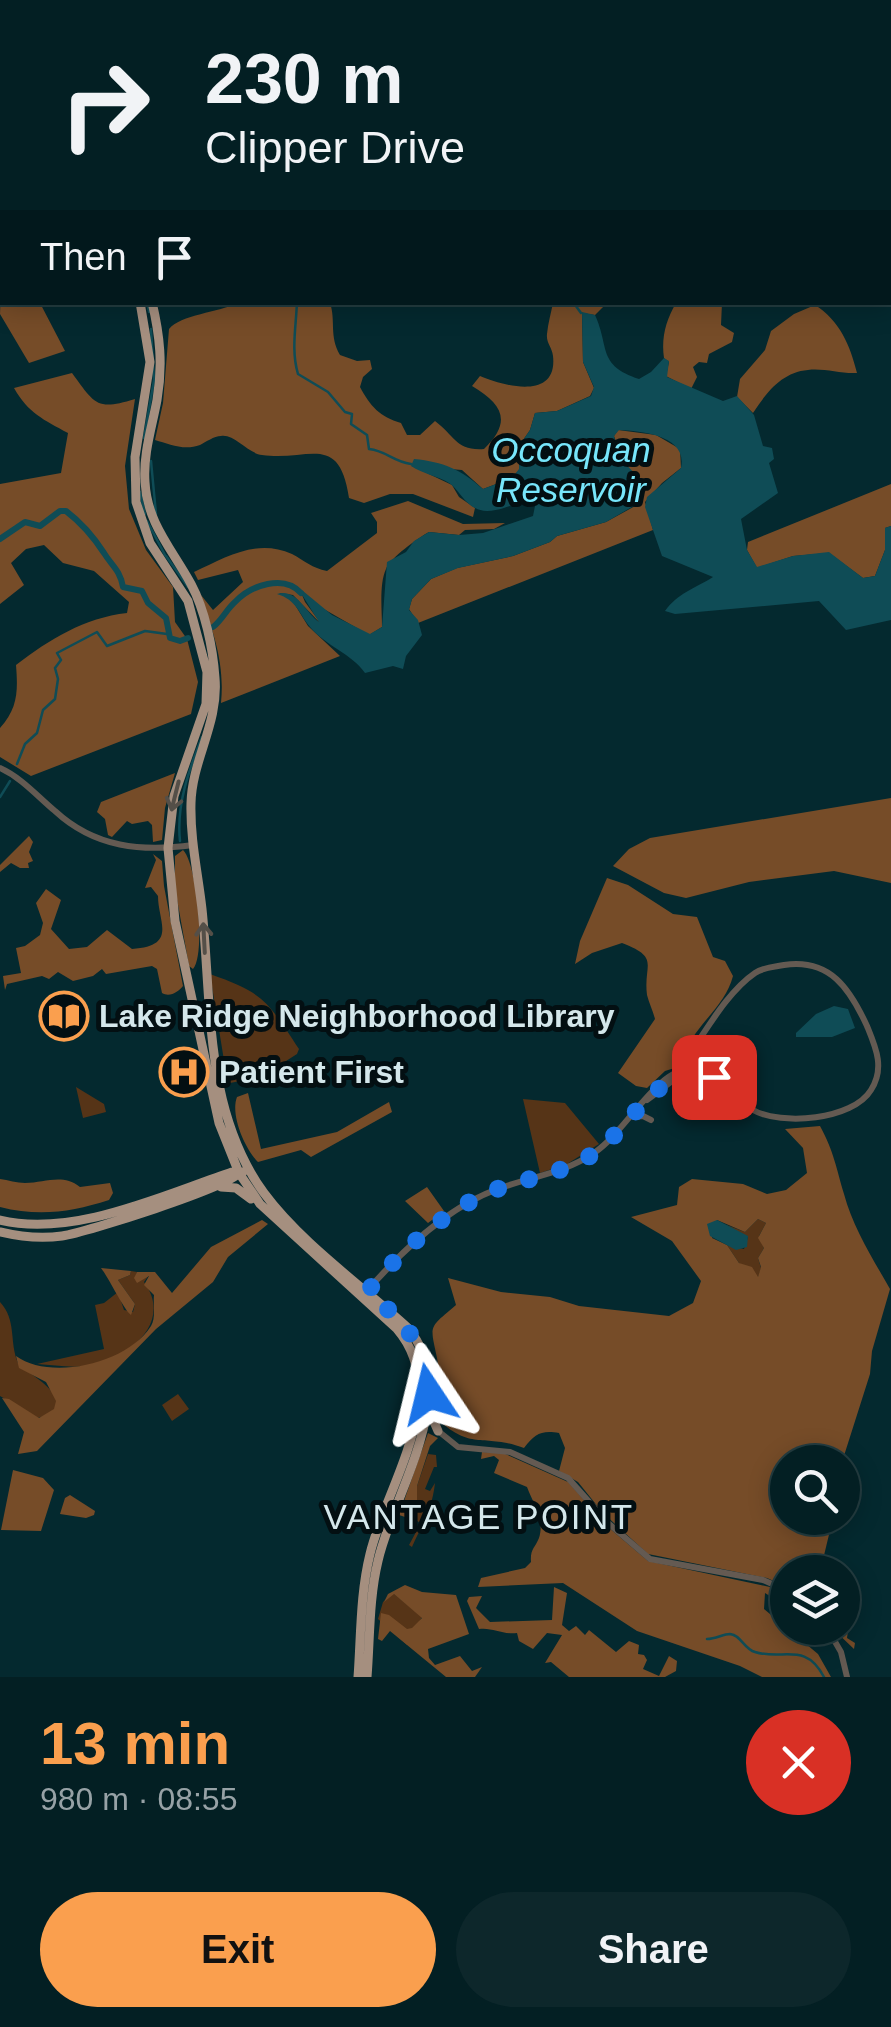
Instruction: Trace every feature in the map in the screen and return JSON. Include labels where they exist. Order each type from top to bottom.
[{"type":"main road","points":[[0,1232],[37,1238],[75,1234],[212,1183],[225,1166],[226,1143],[173,908],[168,848],[174,796],[204,710],[206,672],[188,601],[150,542],[136,502],[135,457],[150,362],[140,305]]},
{"type":"main road","points":[[153,305],[161,366],[145,465],[146,494],[158,532],[196,595],[215,672],[214,714],[192,788],[193,845],[202,908],[206,994],[226,1113],[244,1172],[397,1329],[412,1351],[420,1382],[419,1419],[410,1472],[377,1562],[367,1677]]},
{"type":"main road","points":[[192,996],[206,994]]},
{"type":"main road","points":[[226,1143],[270,1215]]},
{"type":"main road","points":[[0,1220],[30,1225],[76,1222],[235,1179],[244,1172]]},
{"type":"main road","points":[[212,1183],[236,1188],[407,1327],[420,1346],[428,1374],[426,1406],[368,1560],[358,1677]]},
{"type":"main road","points":[[426,1406],[438,1431]]},
{"type":"street","points":[[0,768],[16,777],[66,822],[90,836],[122,846],[193,845]]},
{"type":"street","points":[[365,1294],[416,1238],[468,1204],[497,1189],[572,1166],[606,1144],[663,1079],[687,1071],[714,1077],[746,1106],[770,1116],[836,1114],[862,1102],[877,1078],[879,1061],[871,1035],[846,986],[826,970],[808,964],[756,972],[702,1036],[690,1054],[687,1071]]},
{"type":"street","points":[[633,1117],[650,1120]]},
{"type":"street","points":[[419,1419],[458,1447],[503,1450],[568,1478],[608,1523],[645,1556],[770,1583]]},
{"type":"street","points":[[838,1645],[847,1677]]},
{"type":"shaded area","points":[[0,305],[41,305],[65,351],[29,363],[0,314]]},
{"type":"shaded area","points":[[231,305],[330,305],[340,355],[357,361],[370,360],[372,369],[363,377],[360,387],[376,410],[401,423],[407,435],[420,435],[435,421],[461,445],[484,449],[501,422],[497,406],[472,386],[480,376],[527,387],[547,380],[552,370],[553,356],[547,337],[553,305],[605,305],[595,315],[582,313],[583,362],[594,388],[590,396],[557,411],[535,413],[519,446],[520,469],[512,478],[483,489],[462,470],[412,466],[452,485],[459,497],[475,508],[473,517],[413,494],[390,494],[364,503],[349,498],[338,464],[319,454],[262,455],[226,436],[188,447],[155,440],[163,403],[169,329],[182,320]]},
{"type":"shaded area","points":[[675,305],[722,305],[721,325],[734,333],[732,342],[709,354],[707,363],[699,362],[693,367],[697,377],[691,389],[666,376],[667,323]]},
{"type":"shaded area","points":[[815,305],[843,334],[857,373],[814,370],[790,375],[769,391],[753,413],[737,397],[740,379],[765,350],[771,331]]},
{"type":"shaded area","points":[[72,373],[98,402],[112,404],[135,399],[125,466],[129,509],[146,550],[173,587],[175,622],[187,639],[198,682],[191,714],[31,776],[0,757],[0,728],[16,699],[16,665],[68,631],[127,613],[129,602],[94,571],[63,563],[44,545],[26,549],[11,563],[24,585],[0,604],[0,484],[61,473],[68,433],[31,410],[14,388]]},
{"type":"shaded area","points":[[618,430],[656,435],[680,449],[681,468],[645,502],[653,530],[418,623],[409,609],[412,599],[431,579],[457,568],[513,556],[557,536],[606,522],[637,505],[644,489],[636,474],[625,467],[614,436]]},
{"type":"shaded area","points":[[891,484],[891,526],[885,528],[885,550],[875,576],[863,578],[829,553],[793,556],[757,568],[747,550],[748,542]]},
{"type":"shaded area","points":[[408,501],[463,524],[505,523],[494,529],[465,530],[459,535],[429,532],[405,549],[386,569],[382,627],[369,635],[322,608],[300,590],[322,625],[293,595],[279,593],[292,600],[308,626],[340,656],[221,703],[220,661],[201,595],[213,610],[243,582],[238,570],[198,580],[194,572],[242,551],[266,548],[292,554],[327,571],[377,533],[377,522],[371,513]]},
{"type":"shaded area","points":[[175,773],[165,808],[162,840],[153,842],[148,821],[127,821],[112,837],[108,835],[105,819],[97,812],[101,802]]},
{"type":"shaded area","points":[[891,798],[891,883],[834,871],[749,882],[686,898],[664,893],[613,866],[629,849],[650,838]]},
{"type":"shaded area","points":[[29,836],[33,842],[29,852],[33,861],[28,863],[29,868],[11,863],[0,872],[0,865]]},
{"type":"shaded area","points":[[183,850],[192,872],[198,909],[199,946],[193,969],[189,966],[175,888],[175,856]]},
{"type":"shaded area","points":[[153,854],[162,861],[183,986],[179,990],[162,993],[157,969],[152,966],[106,974],[102,969],[93,976],[73,981],[58,972],[49,979],[42,976],[7,984],[5,990],[3,976],[21,973],[16,948],[40,935],[43,923],[36,903],[46,889],[61,900],[51,929],[69,949],[87,947],[107,930],[132,949],[155,943],[162,931],[158,896],[151,887],[145,888],[156,860]]},
{"type":"shaded area","points":[[607,878],[628,885],[673,914],[697,917],[713,957],[725,961],[733,976],[722,1000],[690,1041],[681,1066],[665,1071],[647,1088],[636,1086],[618,1073],[655,1019],[647,995],[646,958],[622,943],[592,953],[575,964],[580,941]]},
{"type":"shaded area","points":[[210,974],[243,987],[264,1001],[299,1049],[297,1054],[261,1077],[230,1083]]},
{"type":"shaded area","points":[[76,1087],[104,1104],[106,1112],[83,1118]]},
{"type":"shaded area","points":[[248,1093],[261,1149],[337,1132],[389,1102],[392,1112],[311,1157],[301,1150],[258,1162],[244,1140],[235,1113],[237,1097]]},
{"type":"shaded area","points":[[523,1099],[565,1103],[599,1144],[567,1164],[540,1173]]},
{"type":"shaded area","points":[[820,1126],[853,1219],[890,1289],[872,1351],[870,1374],[847,1445],[770,1445],[770,1535],[829,1535],[824,1555],[770,1555],[770,1579],[648,1554],[603,1513],[578,1482],[559,1471],[565,1448],[559,1433],[539,1434],[524,1448],[467,1438],[433,1415],[438,1372],[433,1328],[456,1305],[448,1278],[579,1306],[669,1316],[693,1303],[701,1281],[672,1241],[631,1217],[677,1205],[679,1187],[692,1179],[743,1184],[767,1194],[786,1190],[807,1173],[803,1148],[785,1129]],"holes":[[[758,1219],[766,1223],[758,1238],[764,1248],[758,1258],[758,1277],[752,1267],[739,1263],[727,1245],[712,1238],[717,1220],[745,1232]]]},
{"type":"shaded area","points":[[0,1179],[25,1183],[60,1180],[80,1187],[110,1183],[113,1193],[109,1200],[82,1208],[28,1212],[0,1207]]},
{"type":"shaded area","points":[[427,1187],[444,1211],[428,1223],[405,1201]]},
{"type":"shaded area","points":[[758,1219],[766,1223],[759,1236],[764,1248],[758,1258],[758,1278],[739,1263],[727,1245],[744,1249],[748,1237],[724,1224],[745,1232]]},
{"type":"shaded area","points":[[262,1220],[268,1224],[228,1257],[213,1282],[156,1329],[37,1451],[18,1454],[24,1432],[2,1398],[39,1418],[54,1409],[56,1401],[46,1382],[19,1368],[16,1356],[48,1367],[67,1368],[107,1359],[125,1350],[140,1339],[153,1319],[154,1295],[144,1285],[149,1276],[137,1283],[137,1272],[155,1272],[172,1293],[211,1247]]},
{"type":"shaded area","points":[[101,1268],[131,1271],[118,1280],[135,1304],[131,1315],[125,1307]]},
{"type":"shaded area","points":[[131,1271],[137,1272],[135,1278],[149,1275],[144,1282],[152,1297],[153,1312],[150,1326],[141,1338],[100,1363],[73,1367],[37,1364],[104,1349],[95,1305],[118,1292],[124,1310],[133,1312],[135,1304],[118,1280]]},
{"type":"shaded area","points":[[0,1302],[9,1316],[18,1363],[55,1396],[57,1404],[52,1412],[38,1418],[0,1396]]},
{"type":"shaded area","points":[[178,1394],[189,1409],[172,1421],[162,1405]]},
{"type":"shaded area","points":[[428,1433],[438,1438],[430,1446],[417,1486],[417,1521],[399,1515]]},
{"type":"shaded area","points":[[482,1452],[503,1453],[568,1482],[608,1527],[648,1561],[770,1587],[770,1596],[765,1593],[764,1609],[770,1614],[770,1645],[807,1645],[818,1654],[831,1677],[762,1677],[637,1631],[563,1583],[478,1587],[481,1578],[525,1568],[531,1562],[540,1531],[527,1487],[494,1473],[499,1460],[494,1456],[481,1459]]},
{"type":"shaded area","points":[[428,1454],[436,1455],[437,1467],[425,1489],[430,1491],[435,1483],[434,1492],[412,1547],[409,1545],[421,1523],[417,1521],[417,1486]]},
{"type":"shaded area","points":[[13,1470],[43,1478],[54,1490],[41,1531],[1,1530]]},
{"type":"shaded area","points":[[70,1495],[95,1511],[94,1515],[86,1518],[60,1514],[65,1498]]},
{"type":"shaded area","points":[[405,1585],[422,1592],[456,1595],[469,1634],[428,1649],[429,1658],[435,1665],[460,1656],[472,1671],[482,1667],[475,1677],[446,1677],[390,1631],[382,1641],[378,1639],[381,1613],[407,1629],[422,1618],[394,1594],[384,1602],[388,1594]]},
{"type":"shaded area","points":[[554,1587],[567,1593],[562,1625],[569,1631],[576,1626],[585,1635],[589,1630],[616,1652],[629,1641],[639,1645],[638,1654],[647,1660],[643,1669],[659,1676],[669,1656],[677,1661],[676,1671],[665,1677],[569,1677],[551,1662],[545,1663],[562,1635],[547,1633],[533,1649],[519,1641],[517,1633],[479,1629],[467,1601],[469,1597],[482,1596],[476,1608],[490,1622],[552,1620]]},
{"type":"shaded area","points":[[393,1593],[422,1617],[407,1645],[378,1619],[383,1602]]},
{"type":"water","name":"Occoquan Reservoir","points":[[582,312],[595,315],[607,354],[626,374],[639,379],[664,358],[669,361],[667,377],[723,401],[737,396],[754,415],[763,446],[772,448],[774,459],[769,463],[778,493],[741,519],[747,550],[757,567],[793,556],[829,552],[863,578],[875,576],[885,550],[885,528],[891,526],[891,620],[846,630],[819,601],[675,614],[665,611],[681,595],[713,577],[662,556],[645,507],[647,497],[681,468],[678,449],[662,437],[619,430],[614,436],[620,455],[644,489],[637,504],[606,522],[557,536],[513,556],[458,568],[431,579],[412,599],[409,610],[418,620],[422,635],[406,656],[403,669],[393,666],[365,673],[316,634],[293,604],[277,594],[290,594],[319,622],[299,590],[303,591],[332,615],[370,634],[382,627],[387,562],[406,552],[414,541],[429,532],[483,533],[533,516],[535,506],[529,504],[480,510],[449,483],[411,466],[414,459],[443,465],[483,489],[512,478],[519,469],[519,446],[535,413],[557,411],[591,396],[594,387],[583,362]]},
{"type":"water","points":[[834,1006],[848,1009],[855,1028],[832,1037],[796,1037],[816,1014]]},
{"type":"water","points":[[717,1220],[748,1236],[747,1247],[736,1250],[710,1236],[707,1224]]},
{"type":"waterway","points":[[148,305],[149,312]]},
{"type":"waterway","points":[[297,305],[294,348],[298,374],[328,392],[345,412],[352,414],[351,424],[367,435],[369,449],[411,464]]},
{"type":"waterway","points":[[575,305],[581,313]]},
{"type":"waterway","points":[[144,438],[154,380],[151,329]]},
{"type":"waterway","points":[[151,461],[156,514]]},
{"type":"waterway","points":[[140,492],[145,514]]},
{"type":"waterway","points":[[0,539],[25,522],[40,526],[66,511],[96,541],[118,572],[123,587],[142,591],[148,603],[166,618],[170,638],[188,638]]},
{"type":"waterway","points":[[147,521],[165,555]]},
{"type":"waterway","points":[[166,556],[188,587]]},
{"type":"waterway","points":[[213,627],[242,596],[258,587],[286,584],[301,593]]},
{"type":"waterway","points":[[17,764],[25,744],[37,733],[43,710],[55,699],[55,668],[61,660],[57,653],[97,632],[107,646],[145,631],[167,634]]},
{"type":"waterway","points":[[180,841],[182,801],[202,737]]},
{"type":"waterway","points":[[0,797],[10,781]]},
{"type":"waterway","points":[[707,1639],[730,1634],[755,1652],[801,1656],[817,1666],[824,1677]]},
{"type":"place","name":"Lake Ridge Neighborhood Library","points":[[64,1016]]},
{"type":"place","name":"Patient First","points":[[184,1072]]},
{"type":"district","name":"VANTAGE POINT","points":[[479,1517]]},
{"type":"route","points":[[429,1394],[427,1365],[417,1339],[368,1291],[386,1270],[416,1238],[478,1198],[555,1174],[593,1154],[671,1079],[693,1073],[714,1077]]}]
